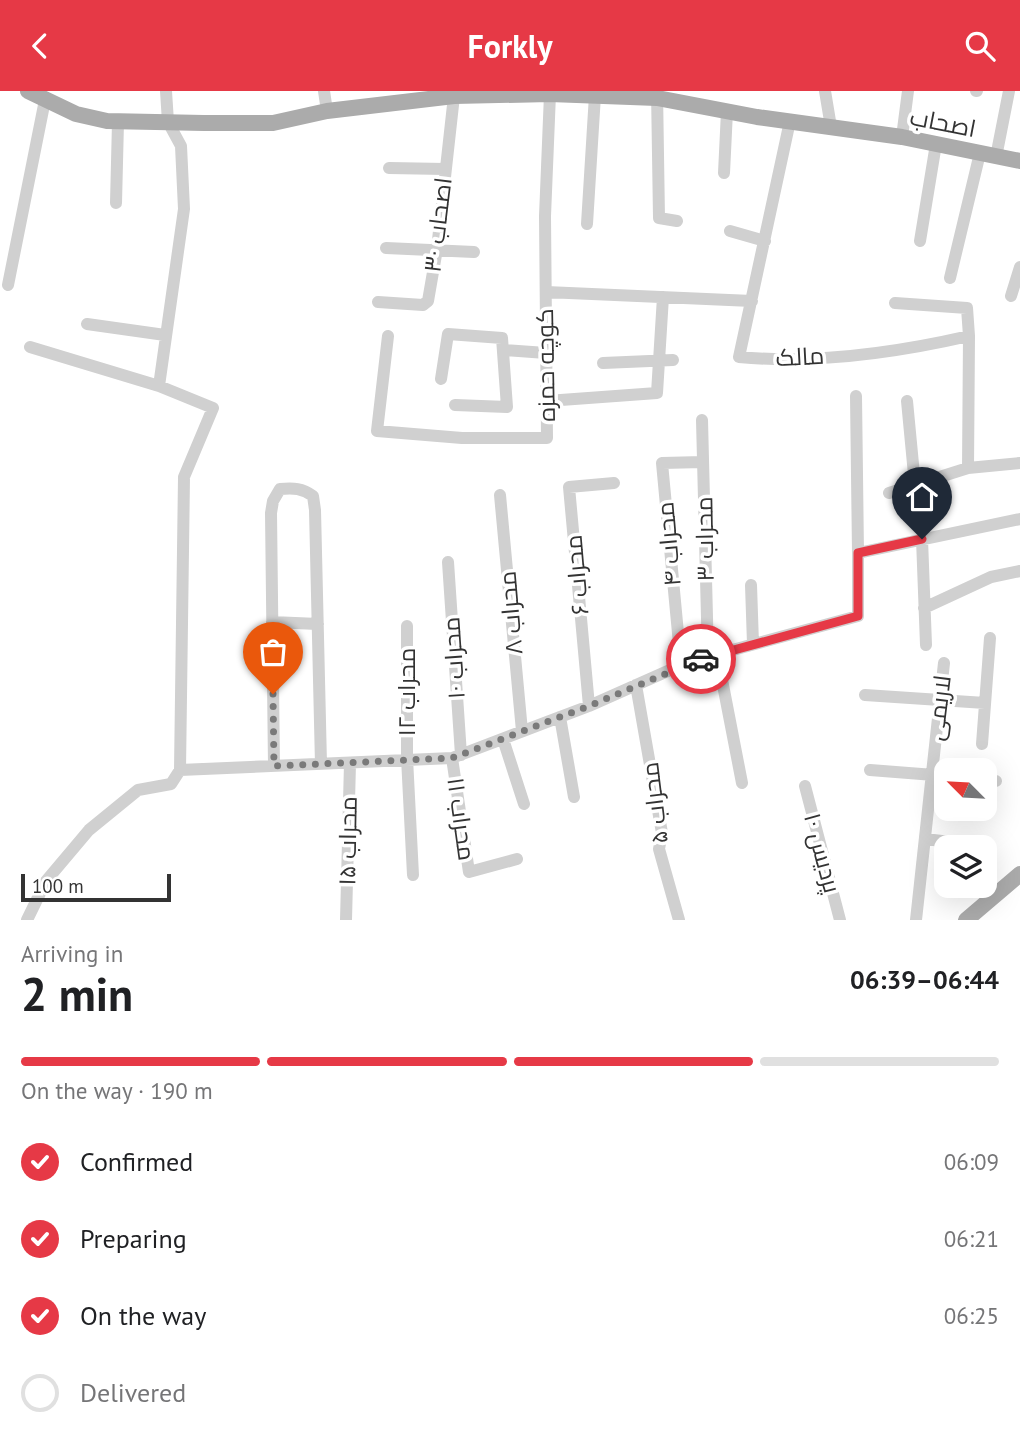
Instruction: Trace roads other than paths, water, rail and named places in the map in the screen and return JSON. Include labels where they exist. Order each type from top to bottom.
[{"type":"main road","name":"اصحاب","points":[[28,91],[76,114],[118,122],[273,123],[389,97],[657,95],[727,111],[902,137],[1020,161]]},
{"type":"main road","points":[[966,920],[1020,874]]},
{"type":"street","points":[[159,386],[184,209],[181,146],[167,122],[166,91]]},
{"type":"street","points":[[324,91],[327,111]]},
{"type":"street","points":[[825,91],[831,127]]},
{"type":"street","points":[[902,137],[908,91]]},
{"type":"street","points":[[950,278],[1009,91]]},
{"type":"street","name":"کوچه حمزه","points":[[388,336],[377,431],[462,438],[547,438],[545,216],[550,94]]},
{"type":"street","name":"اصحاب ۳۰","points":[[377,302],[426,304],[437,249],[445,169],[443,95]]},
{"type":"street","points":[[587,225],[594,95]]},
{"type":"street","points":[[657,95],[659,218],[677,221]]},
{"type":"street","points":[[8,285],[45,100]]},
{"type":"street","points":[[723,173],[727,111]]},
{"type":"street","name":"مالک","points":[[790,121],[739,357],[777,360],[881,351],[969,337]]},
{"type":"street","points":[[117,204],[118,122]]},
{"type":"street","points":[[920,241],[936,144]]},
{"type":"street","points":[[389,168],[445,169]]},
{"type":"street","points":[[730,231],[765,241]]},
{"type":"street","points":[[386,248],[474,252]]},
{"type":"street","points":[[1011,296],[1020,267]]},
{"type":"street","points":[[545,292],[752,301]]},
{"type":"street","points":[[547,401],[657,393],[663,297]]},
{"type":"street","points":[[895,303],[967,308],[968,468]]},
{"type":"street","points":[[87,324],[165,335]]},
{"type":"street","points":[[441,379],[448,334],[502,338],[507,407],[455,405]]},
{"type":"street","points":[[27,920],[46,881],[89,830],[138,790],[171,785],[180,770],[184,477],[213,408],[159,386],[30,347]]},
{"type":"street","points":[[503,350],[546,352]]},
{"type":"street","points":[[603,363],[673,360]]},
{"type":"street","points":[[180,770],[457,756],[589,706],[681,665],[858,616],[856,396]]},
{"type":"street","points":[[907,401],[915,485]]},
{"type":"street","name":"محراب ۳","points":[[702,420],[713,655],[742,783]]},
{"type":"street","name":"محراب ۴","points":[[681,665],[662,463],[703,462]]},
{"type":"street","points":[[889,493],[968,468],[1020,463]]},
{"type":"street","name":"محراب ۶","points":[[589,706],[569,487],[614,483]]},
{"type":"street","points":[[274,766],[273,501],[280,489],[304,489],[313,496],[321,764]]},
{"type":"street","name":"محراب ۸","points":[[500,495],[522,731]]},
{"type":"street","points":[[858,553],[1020,520]]},
{"type":"street","points":[[922,539],[926,645]]},
{"type":"street","name":"محراب ۱۰","points":[[448,562],[457,756]]},
{"type":"street","points":[[924,608],[991,577],[1020,571]]},
{"type":"street","points":[[751,585],[753,645]]},
{"type":"street","points":[[272,622],[318,624]]},
{"type":"street","name":"محراب ۱۲","points":[[407,626],[407,758],[413,875]]},
{"type":"street","points":[[982,744],[989,638]]},
{"type":"street","name":"لاریمی","points":[[916,920],[944,663]]},
{"type":"street","name":"محراب ۵","points":[[636,685],[662,833],[659,849],[679,920]]},
{"type":"street","points":[[865,695],[985,703]]},
{"type":"street","points":[[560,717],[574,797]]},
{"type":"street","points":[[503,739],[524,804]]},
{"type":"street","name":"محراب ۱۱","points":[[457,756],[469,872],[517,859]]},
{"type":"street","name":"محراب ۱۵","points":[[346,920],[350,762]]},
{"type":"street","points":[[870,771],[934,775]]},
{"type":"street","name":"پردیس ۱۰","points":[[805,786],[840,920]]},
{"type":"street","points":[[925,839],[934,840]]}]
